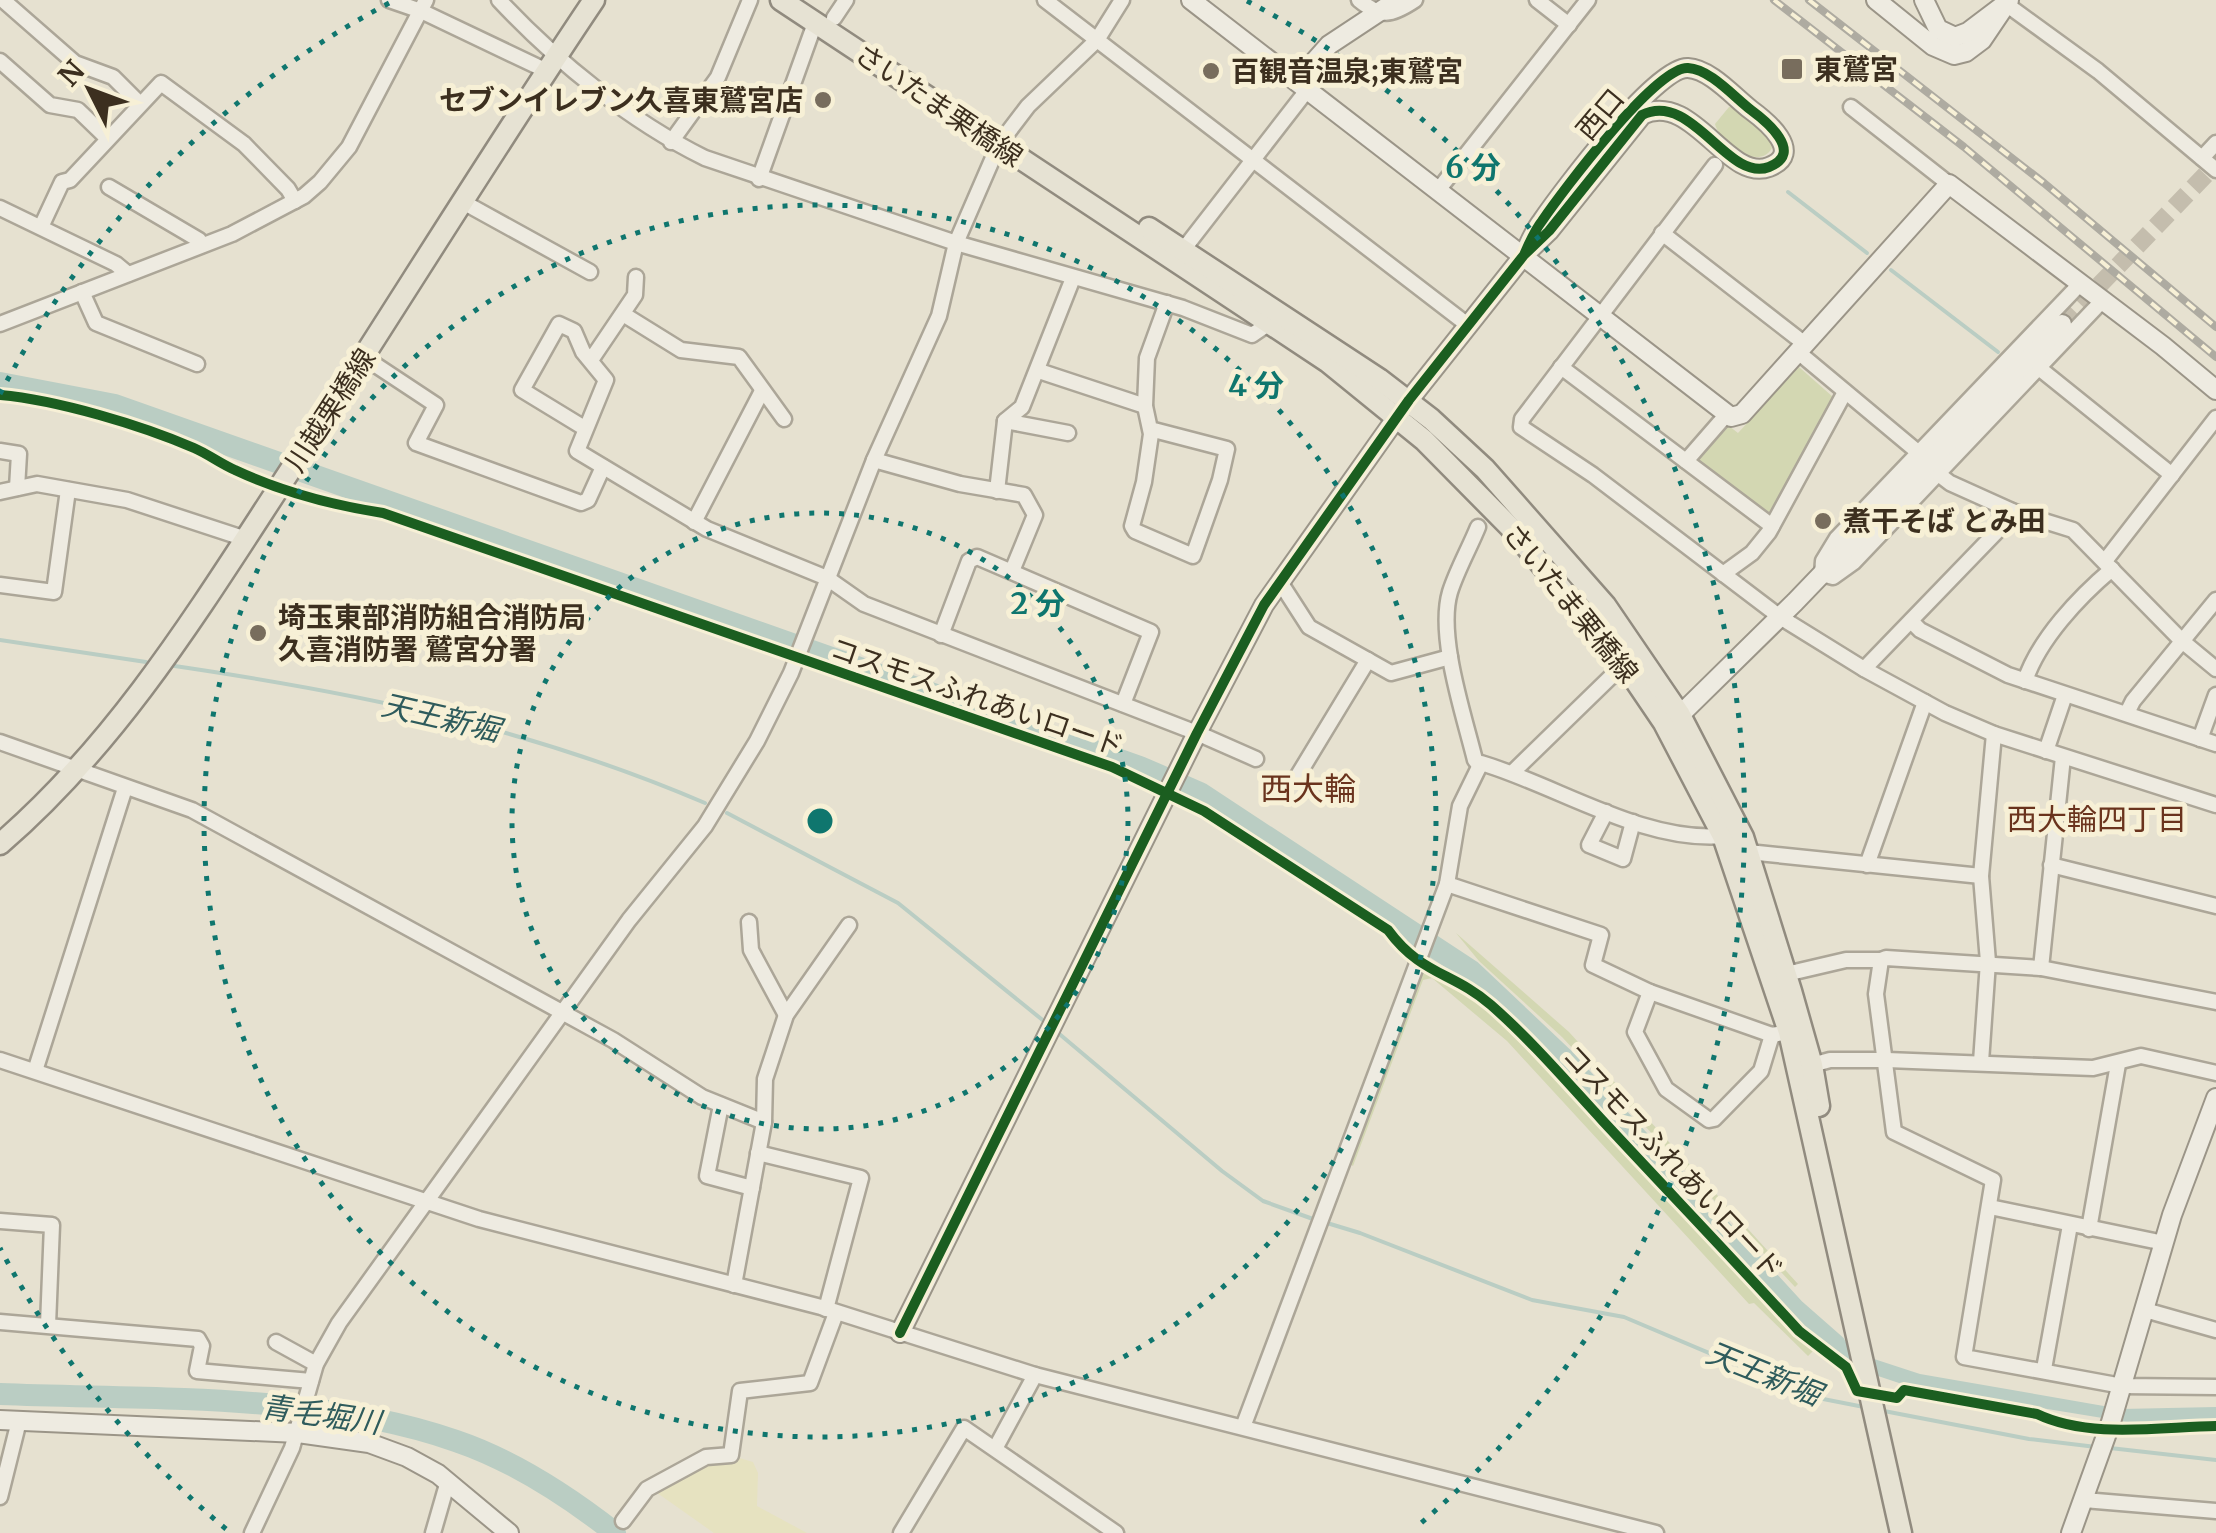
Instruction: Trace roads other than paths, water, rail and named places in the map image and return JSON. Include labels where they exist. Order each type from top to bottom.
[{"type":"main road","name":"川越栗橋線","points":[[0,844],[75,769],[159,670],[594,0]]},
{"type":"main road","name":"さいたま栗橋線","points":[[780,0],[825,21],[1002,138],[1268,324],[1403,408],[1510,526],[1672,719],[1743,837],[1786,974],[1812,1065],[1884,1422],[1915,1533]]},
{"type":"main road","name":"さいたま栗橋線","points":[[806,0],[825,21]]},
{"type":"main road","name":"さいたま栗橋線","points":[[1002,138],[1184,250],[1485,469],[1564,556],[1637,648],[1722,836],[1864,1332]]},
{"type":"main road","name":"さいたま栗橋線","points":[[1884,1422],[1901,1533]]},
{"type":"street","points":[[3,0],[75,63],[112,78],[140,104]]},
{"type":"street","points":[[389,0],[423,6],[552,63],[671,142],[759,178],[956,243],[1167,303],[1252,335],[1268,324]]},
{"type":"street","points":[[499,0],[552,63]]},
{"type":"street","points":[[671,142],[718,77],[750,0]]},
{"type":"street","points":[[759,178],[825,21],[846,0]]},
{"type":"street","points":[[1045,0],[1468,326]]},
{"type":"street","points":[[252,1533],[299,1428],[316,1364],[339,1324],[629,920],[705,826],[763,730],[798,653],[874,460],[939,316],[956,243],[1002,138],[1028,106],[1097,40],[1122,0]]},
{"type":"street","points":[[1191,0],[1727,414],[1736,417],[1949,184]]},
{"type":"street","points":[[1359,0],[1391,14],[1415,0]]},
{"type":"street","points":[[1184,250],[1252,160],[1329,45],[1378,7],[1398,0]]},
{"type":"street","points":[[1537,0],[1569,25]]},
{"type":"street","points":[[1438,190],[1588,0]]},
{"type":"street","points":[[1876,0],[1933,46],[1954,55],[1966,52],[1982,40],[2005,1]]},
{"type":"street","points":[[1924,0],[1938,29],[1955,37],[1968,32],[2005,1]]},
{"type":"street","points":[[2005,1],[2098,71],[2216,170]]},
{"type":"street","points":[[0,324],[202,245],[295,201],[320,182],[350,146],[423,6]]},
{"type":"street","points":[[0,61],[50,105],[78,110],[107,138]]},
{"type":"street","name":"西口","points":[[1680,69],[1693,69],[1710,78],[1771,126],[1782,141],[1784,148],[1776,162],[1755,168],[1733,157],[1670,111],[1648,112],[1635,122],[1549,231],[1524,255],[1540,223],[1635,104],[1680,69]]},
{"type":"street","points":[[41,227],[62,182],[70,180],[157,86],[165,83],[244,144],[295,201]]},
{"type":"street","points":[[1850,107],[2216,390]]},
{"type":"street","points":[[2202,158],[2216,144]]},
{"type":"street","points":[[1715,164],[1522,419],[1521,427],[1593,475],[1780,617],[1864,669],[1994,734],[2216,805]]},
{"type":"street","points":[[108,188],[202,245]]},
{"type":"street","points":[[463,202],[590,272]]},
{"type":"street","points":[[0,208],[116,264],[128,274]]},
{"type":"street","points":[[1662,233],[1801,348],[1845,392],[1919,453]]},
{"type":"street","points":[[900,1333],[1168,790],[1264,605],[1403,408],[1524,255]]},
{"type":"street","points":[[591,360],[635,296],[636,278]]},
{"type":"street","points":[[997,491],[1005,421],[1022,407],[1073,278]]},
{"type":"street","points":[[1822,574],[1823,561],[1837,538],[2080,284]]},
{"type":"street","points":[[82,292],[96,324],[196,364]]},
{"type":"street","points":[[1822,574],[1834,576],[1854,562],[2102,301]]},
{"type":"street","points":[[1150,429],[1227,449],[1193,556],[1135,531],[1132,526],[1144,482],[1150,429],[1144,406],[1147,358],[1167,303]]},
{"type":"street","points":[[623,314],[680,350],[739,357],[784,419]]},
{"type":"street","points":[[586,428],[522,390],[559,324],[574,331],[584,352],[606,380],[577,450],[603,467],[694,522],[826,578],[864,604],[1256,759]]},
{"type":"street","points":[[1672,719],[1780,617],[2062,324]]},
{"type":"street","points":[[365,358],[436,405],[416,443],[581,503],[588,500],[603,467]]},
{"type":"street","points":[[1562,366],[1772,526]]},
{"type":"street","points":[[2039,368],[2172,475]]},
{"type":"street","points":[[1039,370],[1144,406]]},
{"type":"street","points":[[694,522],[762,391]]},
{"type":"street","points":[[1723,574],[1759,546],[1845,392]]},
{"type":"street","points":[[1686,461],[1727,414]]},
{"type":"street","points":[[2025,681],[2055,630],[2109,565],[2216,418]]},
{"type":"street","points":[[1005,421],[1068,433]]},
{"type":"street","points":[[0,451],[19,454],[17,488]]},
{"type":"street","points":[[874,460],[960,484],[1024,496],[1035,516],[1012,572]]},
{"type":"street","points":[[1938,473],[1950,484],[2012,511],[2068,527],[2182,641],[2216,669]]},
{"type":"street","points":[[0,492],[38,484],[127,500],[246,539]]},
{"type":"street","points":[[0,585],[54,592],[68,490]]},
{"type":"street","points":[[1864,669],[2012,511]]},
{"type":"street","points":[[1478,528],[1449,596],[1450,657],[1475,760],[1480,766]]},
{"type":"street","points":[[940,635],[970,558],[1012,572],[1151,632],[1123,704]]},
{"type":"street","points":[[1280,582],[1308,626],[1391,673],[1450,657]]},
{"type":"street","points":[[2128,714],[2133,701],[2216,600]]},
{"type":"street","points":[[1911,621],[1920,630],[2025,681],[2216,744]]},
{"type":"street","points":[[1297,777],[1368,660]]},
{"type":"street","points":[[1513,772],[1624,664]]},
{"type":"street","points":[[2200,739],[2216,694]]},
{"type":"street","points":[[2046,751],[2065,695]]},
{"type":"street","points":[[1867,864],[1925,702]]},
{"type":"street","points":[[1982,1062],[1988,962],[1981,876],[1994,734]]},
{"type":"street","points":[[0,742],[192,810],[562,1012],[702,1097],[764,1122]]},
{"type":"street","points":[[2042,968],[2063,757]]},
{"type":"street","points":[[1243,1426],[1447,884],[1460,806],[1481,763],[1513,772],[1633,822],[1709,837],[1722,836]]},
{"type":"street","points":[[35,1071],[124,788]]},
{"type":"street","points":[[1606,812],[1588,845],[1622,859],[1633,822]]},
{"type":"street","points":[[1748,852],[1981,876]]},
{"type":"street","points":[[2052,865],[2216,906]]},
{"type":"street","points":[[1447,884],[1601,934],[1593,964],[1650,992],[1781,1034],[1761,1070],[1714,1119],[1708,1120],[1666,1089],[1635,1032],[1650,992]]},
{"type":"street","points":[[749,922],[751,950],[786,1015]]},
{"type":"street","points":[[734,1285],[764,1122],[765,1079],[786,1015],[849,925]]},
{"type":"street","points":[[1880,960],[1876,994],[1894,1132],[1993,1180],[1964,1357],[2122,1386],[2216,1387]]},
{"type":"street","points":[[1786,974],[1831,962],[1988,962],[2042,968],[2216,1002]]},
{"type":"street","points":[[1812,1065],[1830,1060],[1887,1060],[2092,1068],[2141,1056],[2216,1073]]},
{"type":"street","points":[[0,1060],[479,1219],[831,1311],[1035,1375],[1656,1533]]},
{"type":"street","points":[[2089,1229],[2118,1064]]},
{"type":"street","points":[[2071,1533],[2109,1430],[2172,1215],[2210,1133],[2216,1098]]},
{"type":"street","points":[[721,1105],[708,1176],[752,1188]]},
{"type":"street","points":[[624,1521],[647,1490],[706,1457],[731,1456],[740,1390],[810,1383],[861,1178],[758,1153]]},
{"type":"street","points":[[1990,1207],[2164,1243]]},
{"type":"street","points":[[0,1220],[52,1225],[48,1325]]},
{"type":"street","points":[[2044,1370],[2070,1225]]},
{"type":"street","points":[[2145,1310],[2216,1330]]},
{"type":"street","points":[[0,1322],[198,1339],[202,1346],[197,1371],[310,1387]]},
{"type":"street","points":[[276,1342],[316,1364]]},
{"type":"street","points":[[996,1447],[1035,1375]]},
{"type":"street","points":[[0,1497],[9,1420],[299,1428],[369,1443],[408,1457],[448,1482],[509,1533]]},
{"type":"street","points":[[902,1533],[964,1428],[1116,1533]]},
{"type":"street","points":[[433,1533],[448,1482]]},
{"type":"street","points":[[2084,1500],[2216,1511]]},
{"type":"waterway","points":[[1788,192],[1867,253]]},
{"type":"waterway","points":[[1891,270],[1998,352]]},
{"type":"waterway","points":[[0,383],[115,405],[1140,767],[1200,793],[1471,971],[1563,1058],[1794,1309],[1835,1345]]},
{"type":"waterway","name":"天王新堀","points":[[0,640],[146,662]]},
{"type":"waterway","name":"天王新堀","points":[[168,665],[441,716],[573,753],[705,803]]},
{"type":"waterway","name":"天王新堀","points":[[727,813],[898,903],[1045,1022]]},
{"type":"waterway","name":"天王新堀","points":[[1057,1032],[1263,1201],[1313,1219]]},
{"type":"waterway","name":"天王新堀","points":[[1327,1223],[1532,1300],[1624,1317],[1813,1397],[1864,1407]]},
{"type":"waterway","name":"青毛堀川","points":[[0,1394],[231,1401],[289,1406],[402,1425],[498,1458],[559,1493],[615,1533]]},
{"type":"waterway","name":"天王新堀","points":[[1884,1411],[2029,1439],[2096,1447]]},
{"type":"waterway","name":"天王新堀","points":[[2110,1448],[2216,1460]]},
{"type":"tunnel","points":[[2062,324],[2216,164]]},
{"type":"railway","points":[[1774,0],[1964,147],[2216,357]]},
{"type":"railway","points":[[1809,0],[2044,183],[2216,327]]},
{"type":"place","name":"東鷲宮","points":[[1792,69]]},
{"type":"place","name":"百観音温泉;東鷲宮","points":[[1211,71]]},
{"type":"place","name":"セブンイレブン久喜東鷲宮店","points":[[823,100]]},
{"type":"place","name":"煮干そば とみ田","points":[[1823,521]]},
{"type":"place","name":"埼玉東部消防組合消防局 久喜消防署 鷲宮分署","points":[[258,633]]},
{"type":"district","name":"西大輪","points":[[1308,789]]},
{"type":"district","name":"西大輪四丁目","points":[[2097,819]]}]
